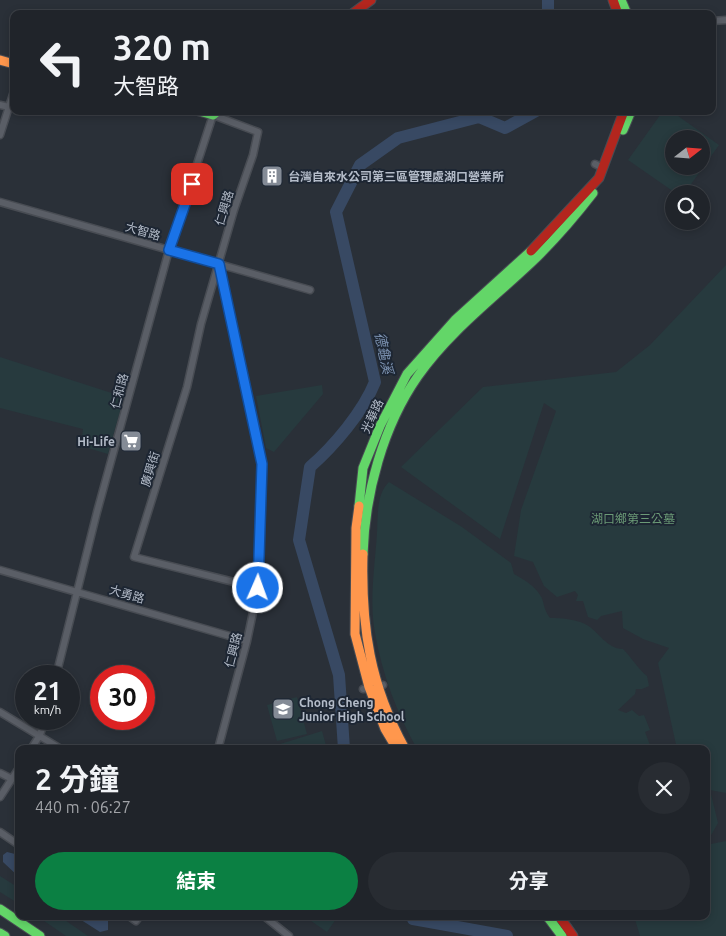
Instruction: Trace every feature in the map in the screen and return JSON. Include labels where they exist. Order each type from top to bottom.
[{"type":"main road","points":[[357,10],[371,0]]},
{"type":"main road","name":"光華路","points":[[395,745],[385,729],[355,634],[356,528],[363,468],[380,426],[407,374],[456,319],[599,178],[599,166],[622,115]]},
{"type":"main road","name":"光華路","points":[[403,745],[373,687],[364,628],[364,537],[368,497],[374,472],[400,406],[418,377],[434,361],[461,326],[540,255],[576,216],[603,180],[629,115]]},
{"type":"main road","points":[[0,909],[15,919]]},
{"type":"main road","points":[[16,920],[40,936]]},
{"type":"main road","points":[[549,920],[562,936]]},
{"type":"main road","points":[[562,920],[574,936]]},
{"type":"main road","points":[[0,933],[5,936]]},
{"type":"street","points":[[0,135],[10,104]]},
{"type":"street","points":[[0,105],[9,107]]},
{"type":"street","name":"仁和路","points":[[59,665],[169,250],[215,115]]},
{"type":"street","name":"仁興路","points":[[219,745],[247,641],[258,588],[262,464],[219,264],[234,210],[253,155],[258,132],[220,115]]},
{"type":"street","name":"大智路","points":[[0,202],[310,290]]},
{"type":"street","name":"廣興街","points":[[219,264],[201,324],[187,387],[134,557],[258,588]]},
{"type":"street","name":"大勇路","points":[[0,570],[247,641]]},
{"type":"street","points":[[0,712],[55,745]]},
{"type":"street","points":[[34,745],[41,730]]},
{"type":"street","points":[[0,773],[12,779]]},
{"type":"street","points":[[0,796],[15,774]]},
{"type":"street","points":[[0,832],[15,842]]},
{"type":"street","points":[[269,920],[289,936]]},
{"type":"green space","points":[[660,115],[677,115],[698,130],[665,130],[665,175],[698,175],[690,185],[665,186],[628,160]]},
{"type":"green space","points":[[710,139],[719,145],[710,158]]},
{"type":"green space","name":"湖口鄉第三公墓","points":[[726,265],[726,793],[710,790],[710,745],[676,745],[658,663],[669,648],[643,639],[623,628],[622,611],[601,616],[597,620],[588,617],[583,601],[576,601],[578,595],[575,591],[557,597],[544,586],[533,562],[514,556],[521,510],[556,411],[544,403],[500,539],[401,467],[483,387],[616,372],[650,345]]},
{"type":"green space","points":[[0,357],[124,397],[108,454],[81,446],[83,429],[0,408]]},
{"type":"green space","points":[[322,385],[323,394],[274,452],[266,448],[256,396]]},
{"type":"green space","points":[[389,482],[462,527],[511,563],[514,574],[538,592],[550,618],[568,619],[585,624],[607,643],[623,649],[647,676],[649,686],[636,689],[635,694],[618,710],[626,713],[632,710],[639,716],[644,715],[650,730],[645,732],[650,745],[415,745],[386,678],[373,621],[373,583],[378,506],[385,487]]},
{"type":"green space","points":[[297,697],[307,734],[277,741],[267,705]]},
{"type":"green space","points":[[322,731],[326,745],[277,745]]},
{"type":"green space","name":"湖口鄉第三公墓","points":[[710,790],[718,823],[710,837]]},
{"type":"green space","points":[[726,841],[726,936],[640,936],[635,920],[710,920],[710,844]]},
{"type":"green space","points":[[0,876],[15,885],[15,901],[0,892]]},
{"type":"green space","points":[[43,920],[65,920],[88,936],[66,936]]},
{"type":"green space","points":[[310,920],[335,920],[327,932]]},
{"type":"water","points":[[7,852],[15,854],[15,873],[3,862],[3,855]]},
{"type":"water","points":[[81,920],[108,920],[108,930],[100,932]]},
{"type":"waterway","name":"德龜溪","points":[[548,0],[548,10]]},
{"type":"waterway","name":"德龜溪","points":[[344,745],[339,675],[299,540],[310,467],[347,428],[363,405],[375,382],[336,212],[360,165],[398,138],[479,117],[505,128],[529,115]]},
{"type":"waterway","name":"德龜溪","points":[[419,920],[507,936]]},
{"type":"traffic: fast","points":[[621,0],[625,10]]},
{"type":"traffic: fast","points":[[623,130],[629,115]]},
{"type":"traffic: fast","points":[[363,554],[368,507],[378,461],[395,416],[418,376],[445,343],[523,270],[567,225],[593,193]]},
{"type":"traffic: fast","points":[[359,506],[363,468],[380,426],[407,374],[456,319],[531,251]]},
{"type":"traffic: fast","points":[[0,909],[15,919]]},
{"type":"traffic: fast","points":[[16,920],[40,936]]},
{"type":"traffic: fast","points":[[550,920],[562,936]]},
{"type":"traffic: fast","points":[[0,933],[5,936]]},
{"type":"traffic: slow","points":[[0,60],[10,63]]},
{"type":"traffic: slow","points":[[359,506],[356,528],[355,634],[369,687],[385,729],[395,745]]},
{"type":"traffic: slow","points":[[363,554],[364,606],[370,655],[383,702],[403,745]]},
{"type":"traffic: jam","points":[[357,10],[371,0]]},
{"type":"traffic: jam","points":[[613,0],[617,10]]},
{"type":"traffic: jam","points":[[531,251],[599,178],[623,115]]},
{"type":"traffic: jam","points":[[562,920],[573,936]]},
{"type":"place","name":"台灣自來水公司第三區管理處湖口營業所","points":[[272,176]]},
{"type":"place","name":"Hi-Life","points":[[131,441]]},
{"type":"place","name":"Chong Cheng Junior High School","points":[[283,709]]},
{"type":"route","points":[[192,184],[169,250],[219,264],[262,464],[258,588]]}]
